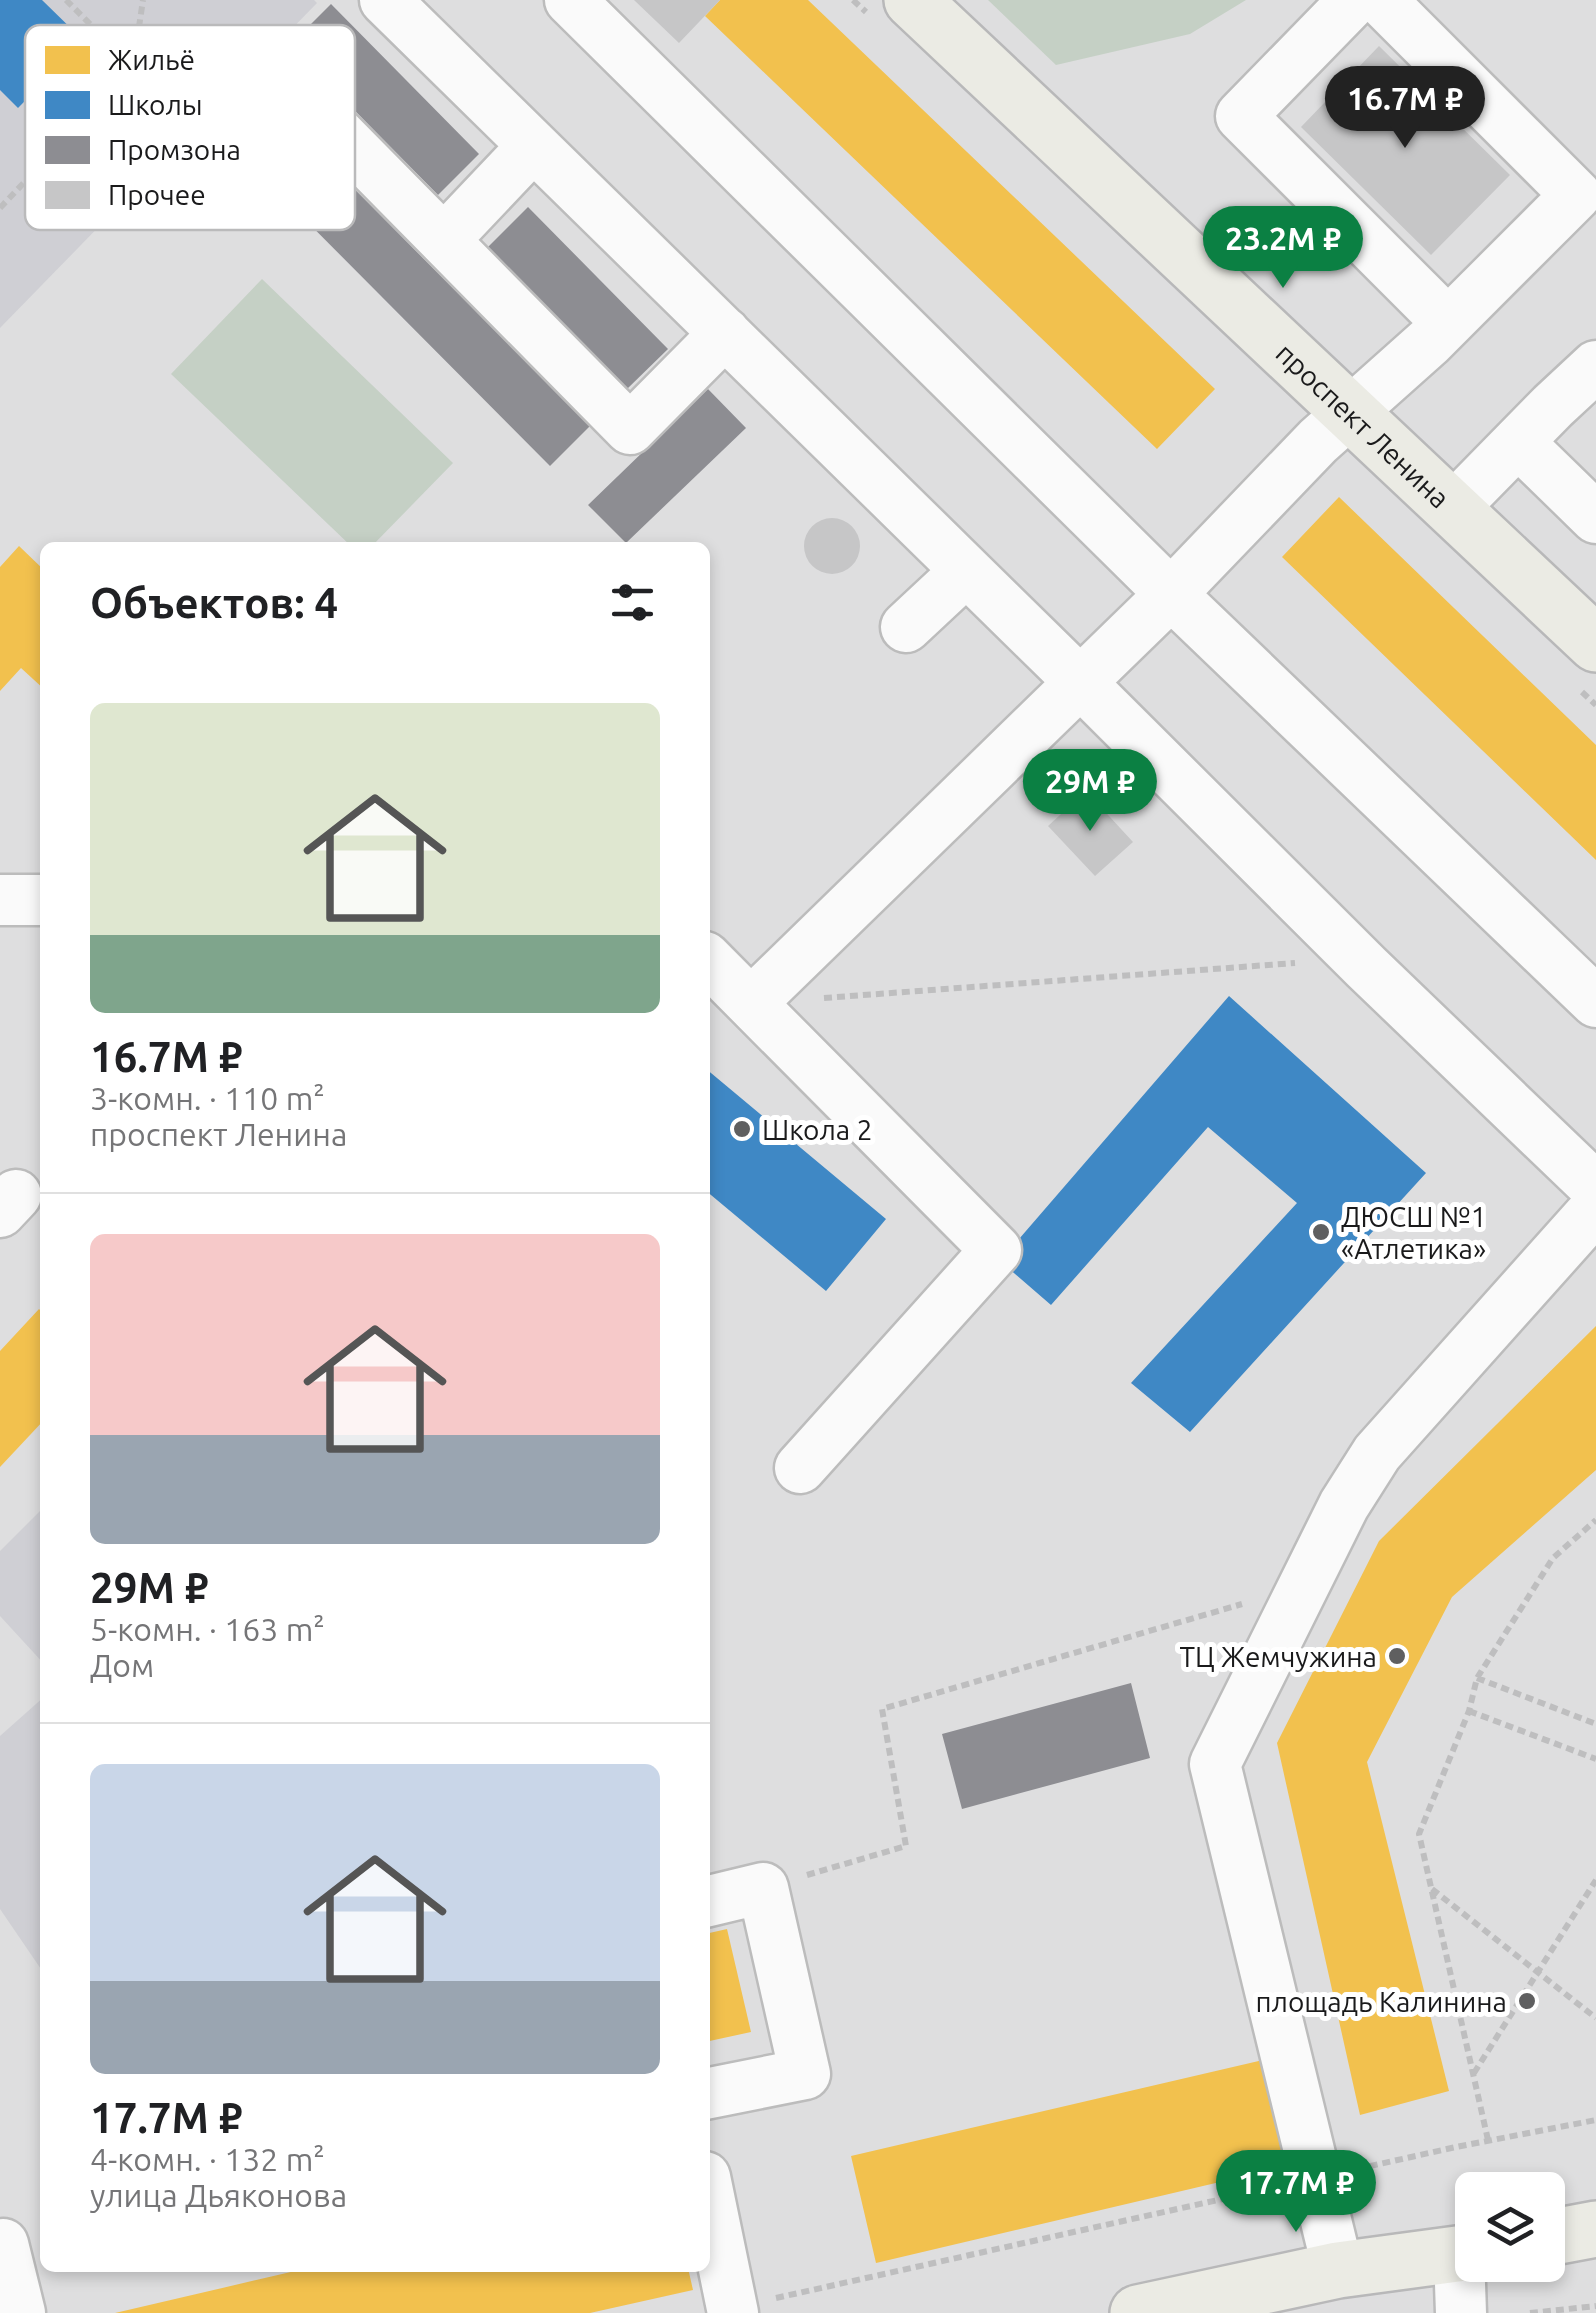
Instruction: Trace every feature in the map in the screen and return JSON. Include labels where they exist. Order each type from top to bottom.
[{"type":"main road","name":"проспект Ленина","points":[[912,0],[1596,644]]},
{"type":"main road","points":[[1565,2234],[1596,2228]]},
{"type":"main road","points":[[1138,2313],[1338,2270],[1455,2254]]},
{"type":"lane","points":[[385,0],[1366,967],[1596,1188]]},
{"type":"lane","points":[[570,0],[1171,594],[1596,1002]]},
{"type":"lane","points":[[1354,0],[1241,116],[1448,323]]},
{"type":"lane","points":[[751,1003],[1171,594],[1349,412],[1448,323],[1576,195],[1381,0]]},
{"type":"lane","points":[[444,240],[534,146]]},
{"type":"lane","points":[[355,150],[630,429],[725,333]]},
{"type":"lane","points":[[1452,509],[1596,366]]},
{"type":"lane","points":[[1518,442],[1596,518]]},
{"type":"lane","points":[[906,626],[966,571]]},
{"type":"lane","points":[[0,900],[40,900]]},
{"type":"lane","points":[[710,962],[996,1250],[800,1468]]},
{"type":"lane","points":[[1338,2270],[1215,1764],[1344,1505],[1377,1453],[1596,1208]]},
{"type":"lane","points":[[710,1898],[762,1888],[805,2074],[710,2093]]},
{"type":"lane","points":[[710,2200],[733,2310]]},
{"type":"lane","points":[[16,2241],[20,2313]]},
{"type":"lane","points":[[1461,2313],[1464,2282]]},
{"type":"path","points":[[66,0],[91,25]]},
{"type":"path","points":[[139,25],[143,0]]},
{"type":"path","points":[[0,208],[25,181]]},
{"type":"path","points":[[751,1003],[1308,962],[1366,967]]},
{"type":"path","points":[[1488,2140],[1419,1834],[1469,1711],[1477,1678],[1553,1558],[1596,1520]]},
{"type":"path","points":[[762,1888],[906,1846],[882,1709],[1304,1586]]},
{"type":"path","points":[[1477,1678],[1596,1724]]},
{"type":"path","points":[[1469,1711],[1596,1759]]},
{"type":"path","points":[[1473,2074],[1596,1880]]},
{"type":"path","points":[[1431,1888],[1596,2018]]},
{"type":"path","points":[[733,2310],[1315,2178],[1596,2120]]},
{"type":"path","points":[[1530,2313],[1596,2306]]},
{"type":"shaded area","points":[[0,0],[314,0],[317,3],[296,25],[25,25],[25,230],[96,230],[0,328]]},
{"type":"shaded area","points":[[988,0],[1246,0],[1190,34],[1056,65]]},
{"type":"shaded area","points":[[262,279],[453,463],[376,542],[347,542],[171,374]]},
{"type":"shaded area","points":[[40,1511],[40,1660],[0,1616],[0,1551]]},
{"type":"shaded area","points":[[40,1700],[40,1968],[0,1909],[0,1736]]},
{"type":"building: Жильё","points":[[720,0],[808,0],[1215,389],[1157,449],[705,16]]},
{"type":"building: Жильё","points":[[1339,497],[1596,745],[1596,860],[1282,557]]},
{"type":"building: Жильё","points":[[19,546],[40,566],[40,685],[21,668],[0,691],[0,567]]},
{"type":"building: Жильё","points":[[39,1309],[40,1424],[0,1467],[0,1351]]},
{"type":"building: Жильё","points":[[1596,1326],[1596,1470],[1452,1597],[1367,1762],[1449,2091],[1360,2115],[1277,1743],[1379,1541]]},
{"type":"building: Жильё","points":[[727,1929],[751,2032],[710,2041],[710,1933]]},
{"type":"building: Жильё","points":[[1263,2060],[1288,2166],[876,2263],[851,2156]]},
{"type":"building: Жильё","points":[[291,2272],[689,2272],[693,2290],[590,2313],[115,2313]]},
{"type":"building: Школы","points":[[0,0],[42,0],[68,25],[25,25],[25,101],[18,108],[0,90]]},
{"type":"building: Школы","name":"ДЮСШ №1 «Атлетика»","points":[[1229,996],[1426,1173],[1190,1432],[1131,1383],[1297,1203],[1208,1127],[1051,1305],[1000,1261]]},
{"type":"building: Школы","name":"Школа 2","points":[[710,1072],[886,1219],[826,1291],[710,1194]]},
{"type":"building: Промзона","points":[[331,4],[352,25],[310,25]]},
{"type":"building: Промзона","points":[[355,28],[479,154],[438,195],[355,111]]},
{"type":"building: Промзона","points":[[355,190],[590,426],[550,466],[315,230],[355,230]]},
{"type":"building: Промзона","points":[[528,207],[668,349],[627,389],[488,247]]},
{"type":"building: Промзона","points":[[708,389],[746,428],[627,542],[588,505]]},
{"type":"building: Промзона","points":[[1131,1683],[1150,1758],[962,1809],[942,1734]]},
{"type":"building: Прочее","points":[[634,0],[720,0],[679,43]]},
{"type":"building: Прочее","points":[[1379,46],[1510,175],[1431,255],[1301,127]]},
{"type":"building: Прочее","points":[[832,518],[852,526],[860,546],[852,566],[832,574],[812,566],[804,546],[812,526]]},
{"type":"building: Прочее","points":[[1086,791],[1133,842],[1095,876],[1048,826]]},
{"type":"place","name":"Школа 2","points":[[742,1129]]},
{"type":"place","name":"ДЮСШ №1 «Атлетика»","points":[[1321,1232]]},
{"type":"place","name":"ТЦ Жемчужина","points":[[1397,1656]]},
{"type":"place","name":"площадь Калинина","points":[[1527,2001]]}]
